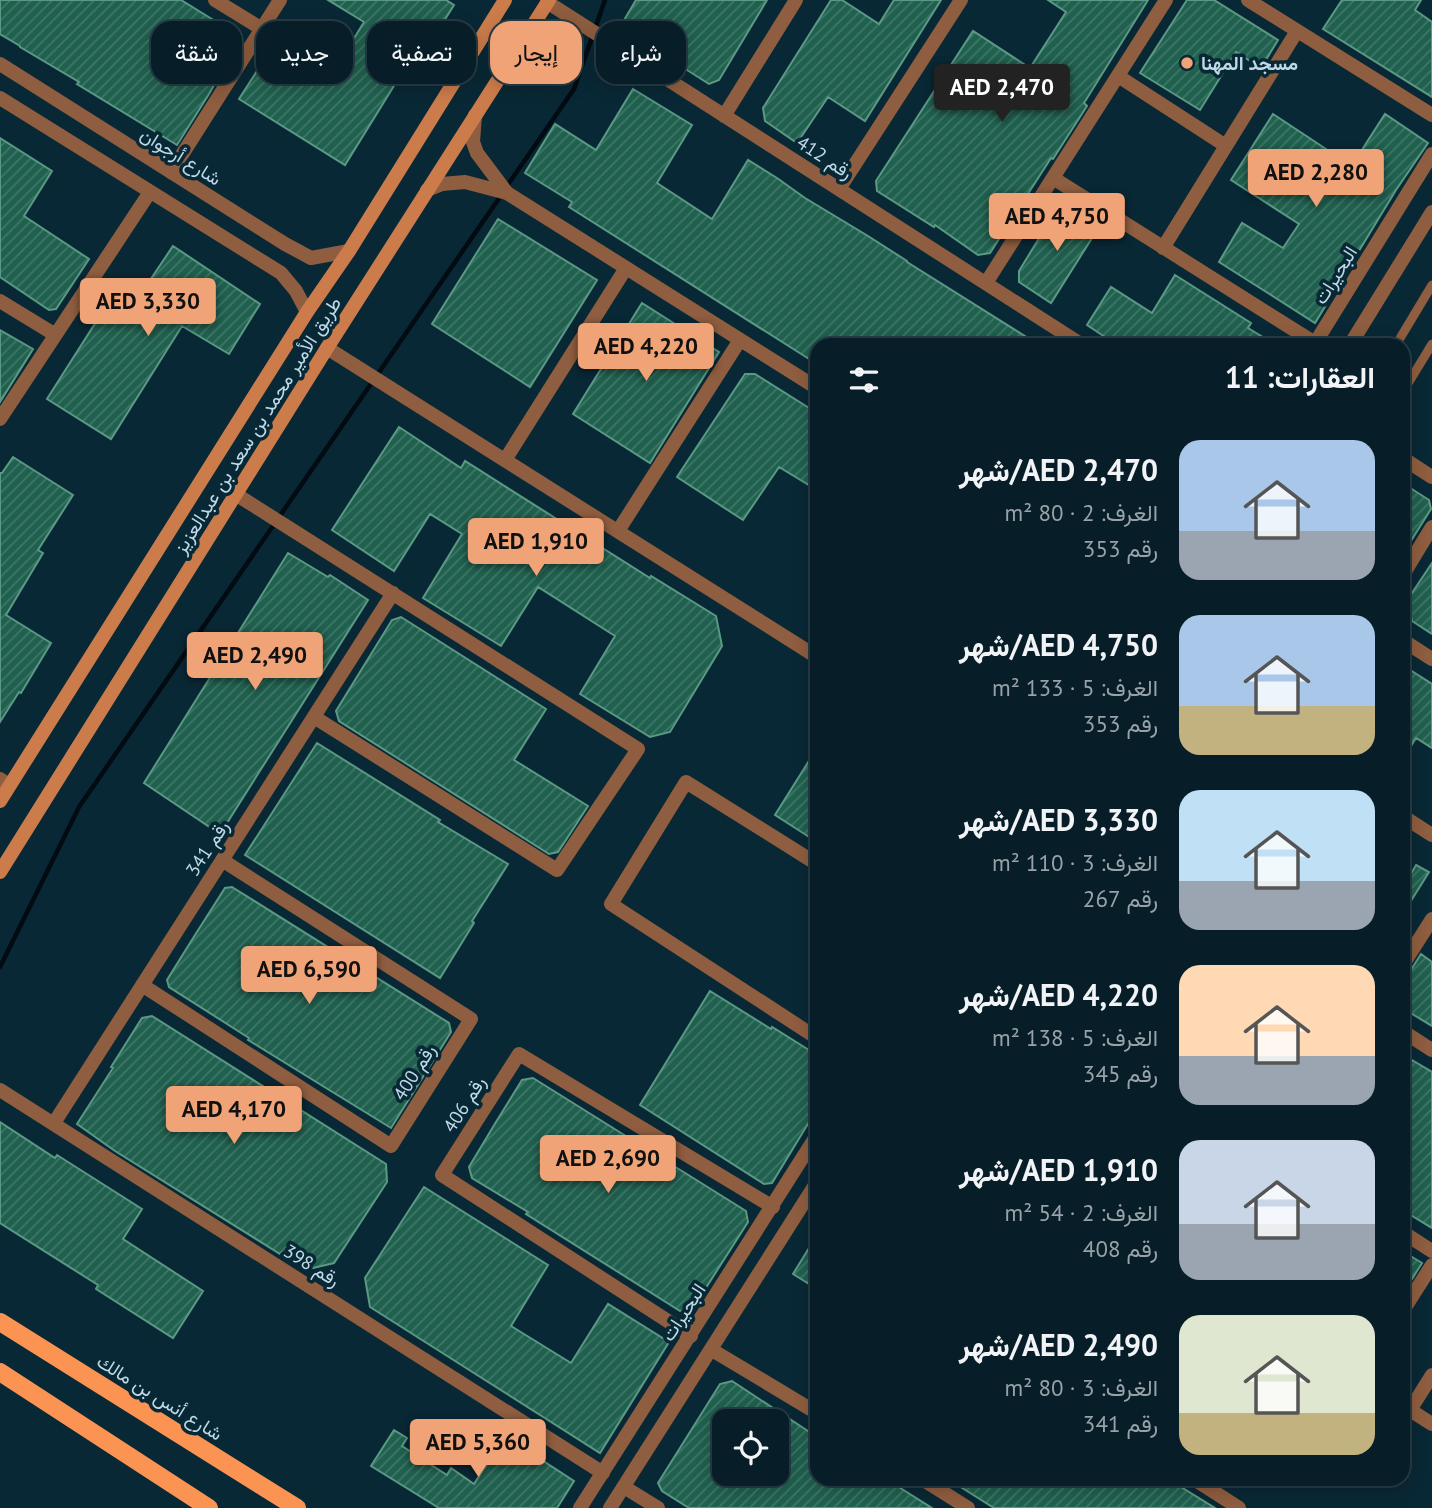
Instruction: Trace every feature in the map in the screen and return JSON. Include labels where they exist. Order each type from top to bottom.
[{"type":"main road","name":"طريق الأمير محمد بن سعد بن عبدالعزيز","points":[[0,801],[5,782],[349,251],[505,0]]},
{"type":"main road","name":"طريق الأمير محمد بن سعد بن عبدالعزيز","points":[[0,872],[327,348],[548,1]]},
{"type":"main road","name":"شارع أنس بن مالك","points":[[0,1322],[297,1508]]},
{"type":"main road","points":[[0,1372],[209,1508]]},
{"type":"street","points":[[215,0],[256,25]]},
{"type":"street","points":[[267,21],[280,0]]},
{"type":"street","points":[[724,116],[796,0]]},
{"type":"street","points":[[839,190],[961,0]]},
{"type":"street","points":[[986,284],[1166,0]]},
{"type":"street","points":[[1248,0],[1432,115]]},
{"type":"street","name":"رقم 412","points":[[548,1],[1071,338]]},
{"type":"street","points":[[1163,248],[1297,31]]},
{"type":"street","points":[[170,172],[256,38]]},
{"type":"street","name":"شارع أرجوان","points":[[0,64],[311,258],[349,251]]},
{"type":"street","points":[[1118,76],[1226,146]]},
{"type":"street","points":[[0,98],[281,273],[296,291],[307,312]]},
{"type":"street","points":[[475,115],[473,142],[477,153],[507,193]]},
{"type":"street","name":"البحيرات","points":[[1319,338],[1432,154]]},
{"type":"street","points":[[1053,178],[1306,338]]},
{"type":"street","points":[[427,190],[442,184],[465,182],[507,193],[810,384]]},
{"type":"street","points":[[0,419],[150,192]]},
{"type":"street","points":[[1354,338],[1432,212]]},
{"type":"street","points":[[270,266],[285,244]]},
{"type":"street","points":[[505,460],[626,268]]},
{"type":"street","points":[[0,300],[54,334]]},
{"type":"street","points":[[618,531],[740,340]]},
{"type":"street","points":[[327,348],[810,653]]},
{"type":"street","points":[[1410,463],[1432,477]]},
{"type":"street","points":[[237,495],[638,749],[557,870],[314,717]]},
{"type":"street","points":[[1410,563],[1432,527]]},
{"type":"street","name":"رقم 341","points":[[54,1123],[393,593]]},
{"type":"street","points":[[1410,645],[1432,659]]},
{"type":"street","points":[[810,860],[686,782],[611,904],[810,1033]]},
{"type":"street","points":[[1410,821],[1432,835]]},
{"type":"street","name":"رقم 400","points":[[142,985],[391,1146],[471,1019],[222,860]]},
{"type":"street","points":[[1410,954],[1432,919]]},
{"type":"street","points":[[1410,1036],[1432,1050]]},
{"type":"street","name":"رقم 406","points":[[691,1336],[442,1175],[519,1054],[773,1207]]},
{"type":"street","name":"رقم 398","points":[[0,1090],[603,1473]]},
{"type":"street","name":"البحيرات","points":[[580,1508],[810,1146]]},
{"type":"street","points":[[610,1508],[810,1193]]},
{"type":"street","points":[[1410,1237],[1432,1251]]},
{"type":"street","points":[[1410,1300],[1432,1265]]},
{"type":"street","points":[[712,1350],[810,1409]]},
{"type":"street","points":[[1432,1375],[1410,1410],[1432,1424]]},
{"type":"street","points":[[933,1486],[968,1508]]},
{"type":"street","points":[[1205,1486],[1239,1508]]},
{"type":"street","points":[[624,1487],[658,1508]]},
{"type":"lane","points":[[1400,338],[1432,285]]},
{"type":"lane","points":[[1410,380],[1432,344]]},
{"type":"building","points":[[0,0],[181,0],[215,21],[151,21],[151,84],[215,84],[177,145],[0,34]]},
{"type":"building","points":[[328,0],[446,0],[454,5],[444,21],[367,21],[367,84],[395,84],[345,165],[239,99],[256,72],[256,84],[353,84],[353,40],[364,22]]},
{"type":"building","points":[[636,0],[767,0],[719,80],[709,84],[686,69],[686,21],[624,21]]},
{"type":"building","points":[[831,0],[842,0],[879,24],[894,0],[941,0],[865,121],[828,97],[797,143],[765,121],[763,108]]},
{"type":"building","points":[[1048,0],[1148,0],[1084,103],[1087,106],[1053,159],[1051,158],[990,253],[978,255],[935,225],[934,227],[877,191],[876,181],[973,31],[1030,68],[1066,12]]},
{"type":"building","points":[[1187,0],[1214,0],[1278,40],[1261,68],[1236,52],[1200,110],[1140,73]]},
{"type":"building","points":[[1342,0],[1421,0],[1415,10],[1432,22],[1432,97],[1323,29]]},
{"type":"building","points":[[633,89],[692,125],[657,183],[712,219],[748,160],[1028,338],[810,338],[810,360],[569,207],[572,202],[525,173],[555,124],[596,150]]},
{"type":"building","points":[[1273,114],[1329,151],[1326,156],[1349,170],[1385,114],[1428,143],[1396,190],[1315,323],[1219,262],[1242,223],[1283,248],[1299,224],[1231,180]]},
{"type":"building","points":[[0,138],[52,171],[24,216],[89,259],[56,309],[49,310],[0,277]]},
{"type":"building","points":[[1066,206],[1099,227],[1051,303],[1019,282],[1019,271],[1057,209]]},
{"type":"building","points":[[498,219],[597,280],[530,387],[432,324]]},
{"type":"building","points":[[173,246],[260,304],[229,354],[182,326],[111,439],[47,399],[117,289],[136,301]]},
{"type":"building","points":[[1175,275],[1251,323],[1248,328],[1264,338],[1106,338],[1087,325],[1111,287],[1152,313]]},
{"type":"building","points":[[642,303],[719,352],[650,463],[573,414]]},
{"type":"building","points":[[0,330],[33,349],[0,402]]},
{"type":"building","points":[[745,374],[755,374],[810,409],[810,486],[779,467],[743,520],[677,477]]},
{"type":"building","points":[[399,427],[461,468],[465,461],[650,578],[651,576],[716,616],[722,646],[670,732],[650,737],[580,694],[615,636],[538,587],[501,646],[423,598],[462,534],[430,514],[394,571],[332,530]]},
{"type":"building","points":[[13,457],[73,495],[38,550],[43,553],[6,615],[51,643],[0,722],[0,473]]},
{"type":"building","points":[[1410,488],[1429,500],[1431,509],[1410,542]]},
{"type":"building","points":[[288,553],[328,577],[330,575],[368,600],[220,834],[144,783]]},
{"type":"building","points":[[1432,563],[1432,634],[1412,621],[1410,596]]},
{"type":"building","points":[[401,617],[546,709],[514,760],[588,806],[558,852],[549,854],[339,721],[336,711],[392,620]]},
{"type":"building","points":[[1410,670],[1432,684],[1432,748],[1416,738],[1410,748]]},
{"type":"building","points":[[317,743],[508,864],[440,978],[245,855]]},
{"type":"building","points":[[810,759],[810,838],[775,815]]},
{"type":"building","points":[[1416,865],[1429,872],[1410,902],[1410,873]]},
{"type":"building","points":[[232,887],[449,1023],[451,1032],[391,1128],[248,1040],[249,1038],[169,987],[167,980],[195,935],[225,888]]},
{"type":"building","points":[[1421,954],[1432,962],[1432,1026],[1410,1013],[1410,971]]},
{"type":"building","points":[[710,991],[810,1051],[810,1121],[772,1183],[764,1184],[640,1105]]},
{"type":"building","points":[[152,1016],[386,1164],[387,1182],[334,1263],[309,1269],[282,1252],[280,1254],[115,1151],[77,1124],[142,1018]]},
{"type":"building","points":[[1412,1060],[1432,1072],[1432,1228],[1410,1215]]},
{"type":"building","points":[[533,1078],[746,1211],[748,1222],[693,1308],[680,1311],[472,1178],[469,1167],[496,1122],[522,1080]]},
{"type":"building","points":[[0,1122],[142,1209],[123,1239],[203,1291],[173,1338],[96,1289],[98,1285],[0,1223]]},
{"type":"building","points":[[424,1187],[548,1265],[511,1326],[571,1363],[608,1304],[669,1342],[600,1453],[370,1307],[365,1278]]},
{"type":"building","points":[[810,1246],[810,1285],[793,1274]]},
{"type":"building","points":[[1410,1256],[1422,1263],[1410,1282]]},
{"type":"building","points":[[732,1381],[774,1409],[712,1409],[712,1486],[789,1486],[789,1419],[810,1432],[810,1486],[897,1486],[932,1508],[689,1508],[662,1491],[658,1483],[720,1384]]},
{"type":"building","points":[[394,1430],[407,1438],[402,1446],[447,1475],[451,1468],[474,1484],[505,1436],[574,1481],[557,1508],[439,1508],[371,1466]]},
{"type":"building","points":[[959,1486],[1179,1486],[1215,1508],[994,1508]]},
{"type":"waterway","points":[[507,186],[574,89],[605,0]]},
{"type":"waterway","points":[[0,967],[79,807],[502,194]]},
{"type":"place","name":"مسجد المهنا","points":[[1187,63]]}]
